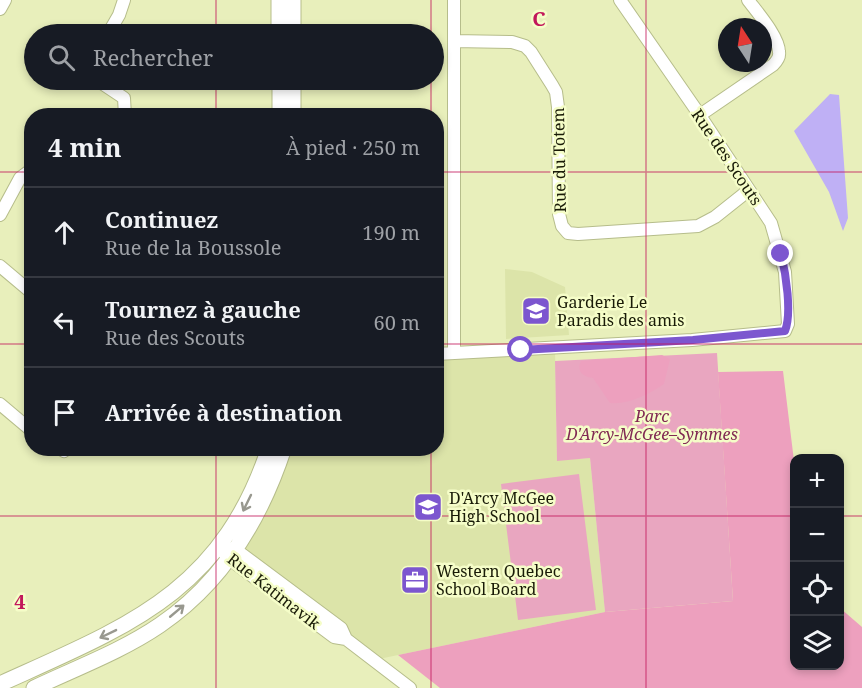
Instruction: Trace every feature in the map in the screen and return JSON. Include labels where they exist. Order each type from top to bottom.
[{"type":"main road","points":[[279,0],[279,24]]},
{"type":"main road","points":[[293,0],[293,24]]},
{"type":"main road","points":[[280,90],[280,108]]},
{"type":"main road","points":[[293,90],[293,108]]},
{"type":"main road","points":[[0,684],[137,618],[176,592],[203,566],[227,552],[266,456]]},
{"type":"main road","points":[[34,688],[160,625],[202,589],[227,552],[258,514],[281,456]]},
{"type":"street","points":[[0,9],[6,0]]},
{"type":"street","points":[[114,24],[124,0]]},
{"type":"street","points":[[444,353],[454,352],[454,0]]},
{"type":"street","name":"Rue des Scouts","points":[[454,352],[693,340],[785,331],[788,324],[787,285],[781,254],[771,223],[620,0]]},
{"type":"street","points":[[700,115],[773,65],[778,58],[779,49],[775,39],[748,0]]},
{"type":"street","name":"Rue du Totem","points":[[454,41],[519,43],[531,52],[552,85],[556,92],[558,107],[559,214],[562,226],[568,233],[698,225],[715,217],[749,190]]},
{"type":"street","points":[[112,90],[124,98],[125,108]]},
{"type":"street","points":[[0,215],[20,178],[24,175]]},
{"type":"street","points":[[0,266],[24,286]]},
{"type":"street","points":[[0,404],[24,424]]},
{"type":"street","name":"Rue Katimavik","points":[[227,552],[341,628],[346,639],[410,688]]},
{"type":"shaded area","points":[[830,94],[839,95],[848,218],[843,231],[829,192],[794,131]]},
{"type":"shaded area","name":"Garderie Le Paradis des amis","points":[[505,269],[532,272],[565,287],[569,335],[506,339]]},
{"type":"shaded area","name":"D'Arcy McGee High School","points":[[555,348],[557,460],[590,458],[605,612],[374,660],[235,549],[281,456],[444,456],[444,354]]},
{"type":"shaded area","points":[[662,355],[670,359],[664,384],[631,401],[610,403],[593,378],[580,371],[581,361]]},
{"type":"shaded area","points":[[783,371],[793,454],[790,454],[790,670],[844,670],[844,611],[862,627],[862,688],[440,688],[398,655],[605,612],[733,601],[718,372]]},
{"type":"green space","name":"Parc D'Arcy-McGee–Symmes","points":[[717,353],[733,601],[605,612],[590,458],[557,461],[555,361]]},
{"type":"green space","points":[[579,474],[596,610],[518,620],[501,484]]},
{"type":"place","name":"Garderie Le Paradis des amis","points":[[536,311]]},
{"type":"place","name":"D'Arcy McGee High School","points":[[428,507]]},
{"type":"place","name":"Western Quebec School Board","points":[[415,580]]},
{"type":"route","points":[[521,350],[693,340],[785,331],[788,324],[787,285],[781,254]]}]
